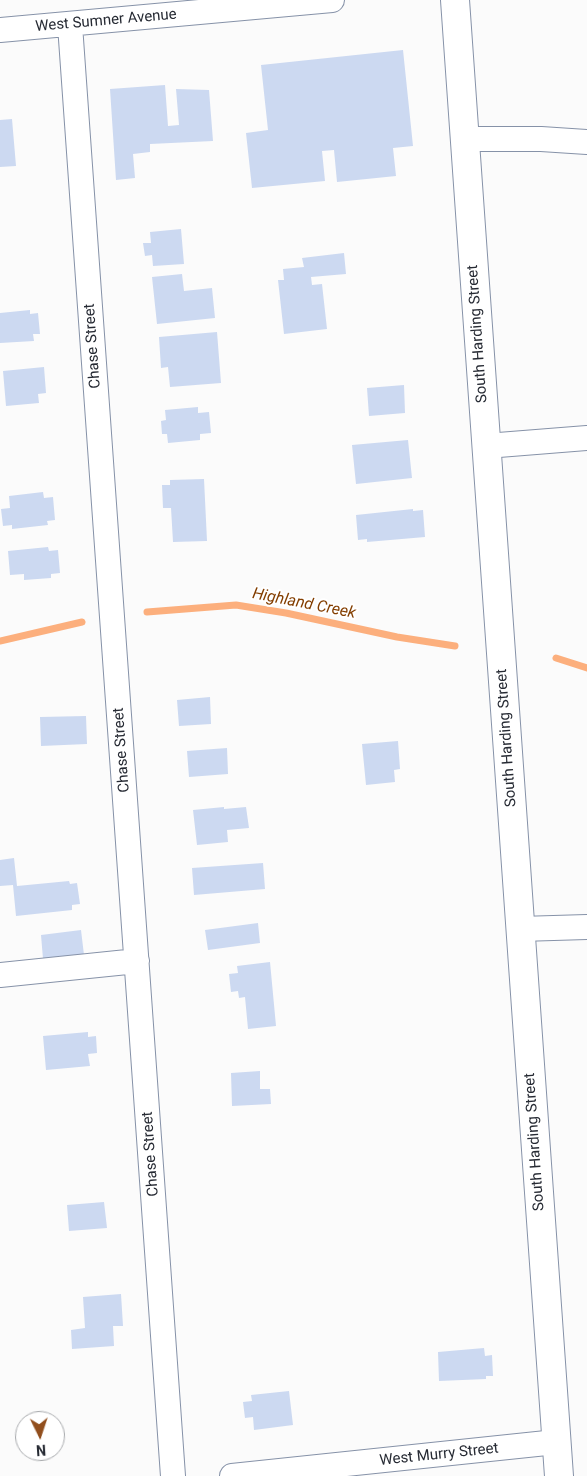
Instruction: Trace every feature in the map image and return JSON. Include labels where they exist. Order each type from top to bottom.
[{"type":"main road","name":"South Harding Street","points":[[455,0],[559,1476]]},
{"type":"street","name":"West Sumner Avenue","points":[[0,30],[332,0]]},
{"type":"street","name":"Chase Street","points":[[70,25],[174,1476]]},
{"type":"street","points":[[465,139],[541,139],[587,142]]},
{"type":"street","points":[[486,446],[587,438]]},
{"type":"street","points":[[520,928],[587,927]]},
{"type":"street","points":[[0,975],[137,960]]},
{"type":"street","name":"West Murry Street","points":[[232,1476],[556,1442]]},
{"type":"building","points":[[403,50],[413,146],[393,148],[396,176],[337,182],[334,150],[322,151],[325,181],[252,188],[246,133],[268,130],[261,65]]},
{"type":"building","points":[[165,85],[168,126],[179,125],[176,89],[209,90],[213,141],[150,144],[150,152],[133,154],[135,178],[116,180],[110,89]]},
{"type":"building","points":[[12,119],[16,166],[0,167],[0,120]]},
{"type":"building","points":[[181,229],[184,264],[153,266],[152,255],[145,256],[143,243],[151,243],[150,232]]},
{"type":"building","points":[[344,253],[346,274],[311,277],[312,285],[322,284],[327,329],[284,334],[278,280],[284,280],[283,269],[304,267],[302,258]]},
{"type":"building","points":[[182,274],[184,291],[212,288],[215,318],[157,324],[152,277]]},
{"type":"building","points":[[30,310],[30,314],[38,313],[40,334],[33,334],[34,341],[0,343],[0,313]]},
{"type":"building","points":[[217,332],[221,383],[170,387],[168,367],[161,368],[159,337]]},
{"type":"building","points":[[44,367],[46,393],[38,394],[39,403],[6,406],[3,371]]},
{"type":"building","points":[[404,385],[405,413],[369,416],[367,388]]},
{"type":"building","points":[[198,407],[198,413],[209,412],[211,433],[200,434],[200,440],[168,443],[167,434],[162,434],[161,421],[166,420],[165,410]]},
{"type":"building","points":[[408,440],[412,478],[356,484],[352,445]]},
{"type":"building","points":[[204,479],[207,541],[173,542],[171,508],[163,508],[162,485],[170,485],[170,480]]},
{"type":"building","points":[[43,492],[44,498],[53,497],[55,520],[47,521],[48,525],[12,529],[12,525],[3,526],[1,509],[10,508],[9,496]]},
{"type":"building","points":[[413,509],[413,511],[423,510],[425,537],[367,542],[367,539],[358,540],[356,515]]},
{"type":"building","points":[[48,547],[49,551],[58,550],[60,573],[51,574],[51,578],[24,580],[24,574],[10,575],[8,551]]},
{"type":"building","points":[[210,697],[211,724],[179,726],[177,700]]},
{"type":"building","points":[[86,716],[87,744],[41,746],[40,717]]},
{"type":"building","points":[[398,741],[400,769],[394,770],[395,782],[366,785],[362,744]]},
{"type":"building","points":[[227,748],[228,774],[189,777],[187,751]]},
{"type":"building","points":[[224,807],[224,809],[246,807],[249,828],[227,830],[228,842],[197,845],[193,810]]},
{"type":"building","points":[[14,858],[17,886],[69,881],[70,884],[77,883],[80,904],[72,905],[72,910],[16,916],[13,885],[0,886],[0,860]]},
{"type":"building","points":[[263,863],[265,889],[194,895],[192,868]]},
{"type":"building","points":[[258,923],[260,943],[208,950],[205,930]]},
{"type":"building","points":[[81,930],[84,955],[43,959],[41,935]]},
{"type":"building","points":[[270,962],[276,1026],[248,1029],[245,997],[239,998],[238,991],[231,992],[229,974],[238,973],[237,966]]},
{"type":"building","points":[[88,1032],[88,1037],[96,1036],[97,1053],[88,1054],[90,1066],[46,1070],[43,1036]]},
{"type":"building","points":[[260,1071],[260,1089],[270,1089],[271,1104],[232,1106],[231,1073]]},
{"type":"building","points":[[104,1202],[107,1228],[69,1231],[67,1205]]},
{"type":"building","points":[[121,1294],[123,1326],[113,1326],[114,1346],[72,1349],[71,1330],[85,1328],[83,1297]]},
{"type":"building","points":[[484,1348],[485,1356],[492,1355],[493,1376],[486,1376],[486,1379],[439,1381],[438,1352]]},
{"type":"building","points":[[289,1391],[293,1425],[254,1430],[253,1417],[245,1418],[243,1402],[252,1401],[251,1395]]},
{"type":"waterway","name":"Highland Creek","points":[[147,612],[236,605],[286,613],[397,637],[455,646]]},
{"type":"waterway","name":"Highland Creek","points":[[0,641],[82,622]]},
{"type":"waterway","name":"Highland Creek","points":[[556,658],[587,668]]}]
